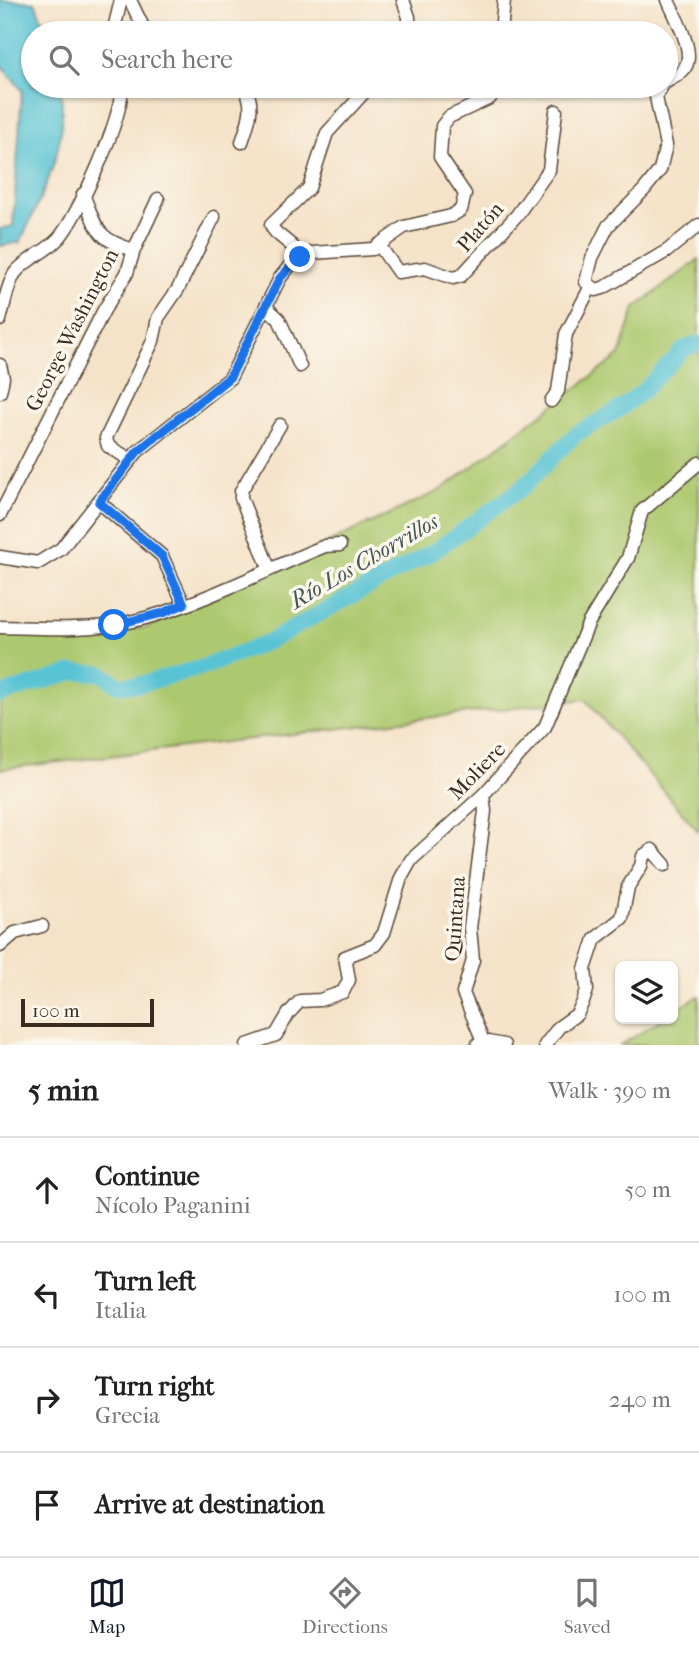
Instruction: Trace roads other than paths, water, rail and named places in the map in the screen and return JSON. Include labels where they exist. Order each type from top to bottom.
[{"type":"street","points":[[116,21],[121,0]]},
{"type":"street","points":[[130,0],[140,21]]},
{"type":"street","points":[[403,0],[410,21]]},
{"type":"street","points":[[502,21],[504,0]]},
{"type":"street","points":[[668,0],[676,21]]},
{"type":"street","points":[[678,25],[687,47],[688,60],[678,74]]},
{"type":"street","points":[[0,320],[16,272],[57,240],[83,194],[113,131],[122,98]]},
{"type":"street","points":[[242,142],[251,115],[249,98]]},
{"type":"street","points":[[300,257],[294,244],[270,229],[272,222],[309,188],[327,133],[359,98]]},
{"type":"street","points":[[0,557],[31,563],[45,561],[61,549],[145,445],[230,377],[285,270],[300,257],[312,253],[366,250],[379,245],[404,227],[452,216],[464,206],[465,194],[440,157],[442,126],[449,117],[490,98]]},
{"type":"street","points":[[590,288],[586,275],[608,226],[660,170],[666,145],[656,98]]},
{"type":"street","name":"Platón","points":[[379,245],[398,272],[425,268],[453,278],[461,276],[517,215],[549,170],[556,111]]},
{"type":"street","points":[[83,194],[99,233],[113,244],[134,250]]},
{"type":"street","name":"George Washington","points":[[0,515],[104,310],[127,273],[134,250],[158,199]]},
{"type":"street","points":[[131,460],[108,446],[106,438],[153,341],[158,318],[178,289],[214,217]]},
{"type":"street","points":[[590,288],[603,288],[639,267],[699,225]]},
{"type":"street","points":[[551,401],[558,391],[566,334],[590,288]]},
{"type":"street","points":[[266,307],[279,319],[300,366]]},
{"type":"street","points":[[0,365],[3,377],[0,392]]},
{"type":"street","points":[[270,568],[241,498],[241,491],[281,425]]},
{"type":"street","name":"Moliere","points":[[247,1045],[276,1035],[300,1001],[320,1000],[343,992],[349,979],[345,957],[369,949],[384,933],[401,878],[411,860],[483,795],[545,727],[589,622],[628,558],[642,511],[699,463]]},
{"type":"street","points":[[99,502],[162,556],[184,604]]},
{"type":"street","points":[[0,627],[64,628],[114,625],[163,613],[324,546],[340,545]]},
{"type":"street","name":"Quintana","points":[[483,795],[485,811],[469,936],[473,960],[463,993],[479,1043],[504,1045]]},
{"type":"street","points":[[545,1045],[559,1027],[577,1014],[587,990],[584,969],[595,939],[622,918],[628,887],[641,866],[643,856],[652,850],[665,865]]},
{"type":"street","points":[[0,946],[15,933],[42,926]]},
{"type":"water","points":[[0,0],[35,2],[42,21],[21,21],[21,89],[0,64]]},
{"type":"water","points":[[21,98],[61,98],[58,147],[46,186],[20,242],[0,246],[0,229],[13,226]]},
{"type":"water","points":[[53,672],[56,684],[0,702],[0,690]]},
{"type":"waterway","name":"Río Los Chorrillos","points":[[0,695],[73,672],[101,673],[118,685],[137,685],[204,667],[268,642],[436,550],[523,487],[576,434],[620,409],[643,391],[684,349],[699,343]]}]
